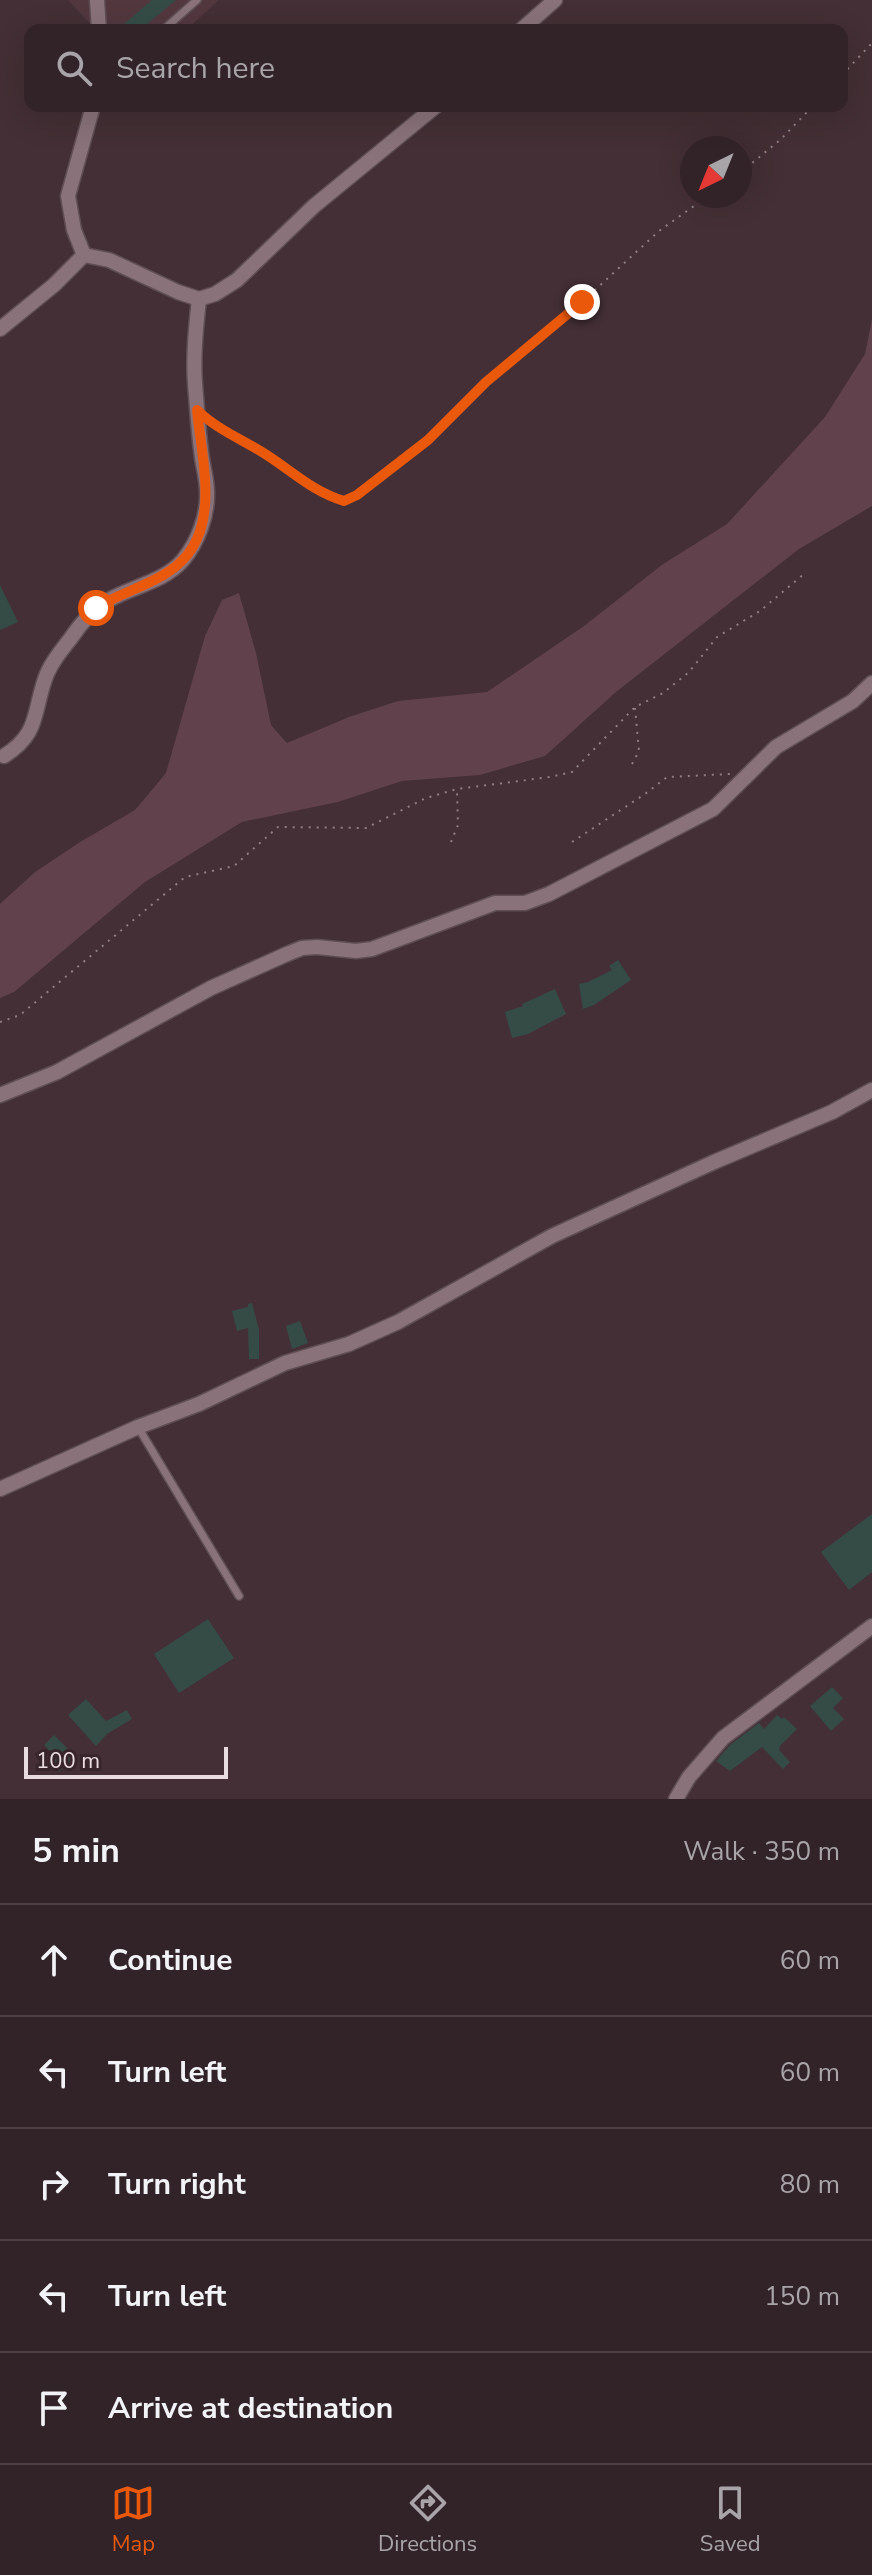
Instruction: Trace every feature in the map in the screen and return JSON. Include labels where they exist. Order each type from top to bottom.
[{"type":"street","points":[[97,0],[99,24]]},
{"type":"street","points":[[528,24],[555,0]]},
{"type":"street","points":[[84,255],[74,230],[68,196],[91,112]]},
{"type":"street","points":[[84,255],[109,260],[199,299],[215,294],[237,280],[314,206],[429,112]]},
{"type":"street","points":[[0,329],[54,285],[84,255]]},
{"type":"street","points":[[4,756],[29,733],[51,665],[77,629],[96,608],[110,599],[171,571],[196,539],[205,515],[207,492],[194,352],[199,299]]},
{"type":"street","points":[[0,1095],[57,1072],[211,988],[302,948],[372,949],[495,903],[525,903],[549,894],[713,809],[776,747],[844,707],[872,683]]},
{"type":"street","points":[[0,1489],[138,1427],[199,1404],[285,1363],[349,1344],[398,1322],[552,1236],[832,1112],[872,1090]]},
{"type":"street","points":[[676,1799],[689,1777],[723,1738],[872,1626]]},
{"type":"lane","points":[[170,24],[197,0]]},
{"type":"lane","points":[[138,1427],[239,1596]]},
{"type":"path","points":[[848,69],[872,43]]},
{"type":"path","points":[[752,163],[807,112]]},
{"type":"path","points":[[197,410],[310,487],[344,501],[357,495],[428,440],[486,382],[582,302],[659,231],[691,208]]},
{"type":"path","points":[[0,1022],[20,1015],[185,877],[234,866],[278,827],[366,828],[426,798],[457,789],[572,772],[635,707],[663,693],[689,672],[717,637],[760,611],[804,574]]},
{"type":"path","points":[[632,764],[639,751],[635,707]]},
{"type":"path","points":[[572,842],[667,777],[747,774]]},
{"type":"path","points":[[451,842],[458,825],[457,789]]},
{"type":"shaded area","points":[[68,0],[219,0],[193,24],[90,24]]},
{"type":"shaded area","points":[[872,319],[872,506],[799,549],[616,692],[545,756],[480,775],[402,781],[338,802],[242,822],[145,882],[14,992],[0,998],[0,904],[35,872],[135,810],[166,773],[205,636],[222,600],[239,593],[271,725],[287,743],[398,701],[487,692],[584,626],[663,564],[727,524],[825,417],[865,354]]},
{"type":"building","points":[[152,0],[176,0],[147,24],[124,24]]},
{"type":"building","points":[[0,585],[18,622],[0,630]]},
{"type":"building","points":[[618,960],[631,980],[583,1009],[579,984],[612,970],[609,966]]},
{"type":"building","points":[[555,989],[566,1014],[528,1034],[512,1038],[505,1012]]},
{"type":"building","points":[[252,1303],[259,1330],[259,1359],[249,1359],[248,1328],[237,1331],[232,1311]]},
{"type":"building","points":[[300,1321],[308,1343],[292,1349],[286,1326]]},
{"type":"building","points":[[872,1514],[872,1572],[849,1590],[821,1552]]},
{"type":"building","points":[[208,1619],[234,1658],[179,1693],[154,1654]]},
{"type":"building","points":[[832,1687],[843,1698],[833,1708],[844,1719],[831,1731],[810,1706]]},
{"type":"building","points":[[86,1699],[106,1721],[127,1710],[132,1719],[107,1734],[96,1746],[68,1715]]},
{"type":"building","points":[[777,1715],[797,1729],[780,1746],[779,1750],[790,1762],[783,1769],[762,1747],[730,1771],[716,1761],[730,1745],[759,1723],[764,1729]]},
{"type":"building","points":[[54,1735],[75,1756],[59,1772],[51,1764],[57,1758],[44,1745]]},
{"type":"route","points":[[96,608],[171,571],[196,539],[205,515],[207,492],[197,410],[310,487],[344,501],[357,495],[428,440],[486,382],[582,302]]}]
